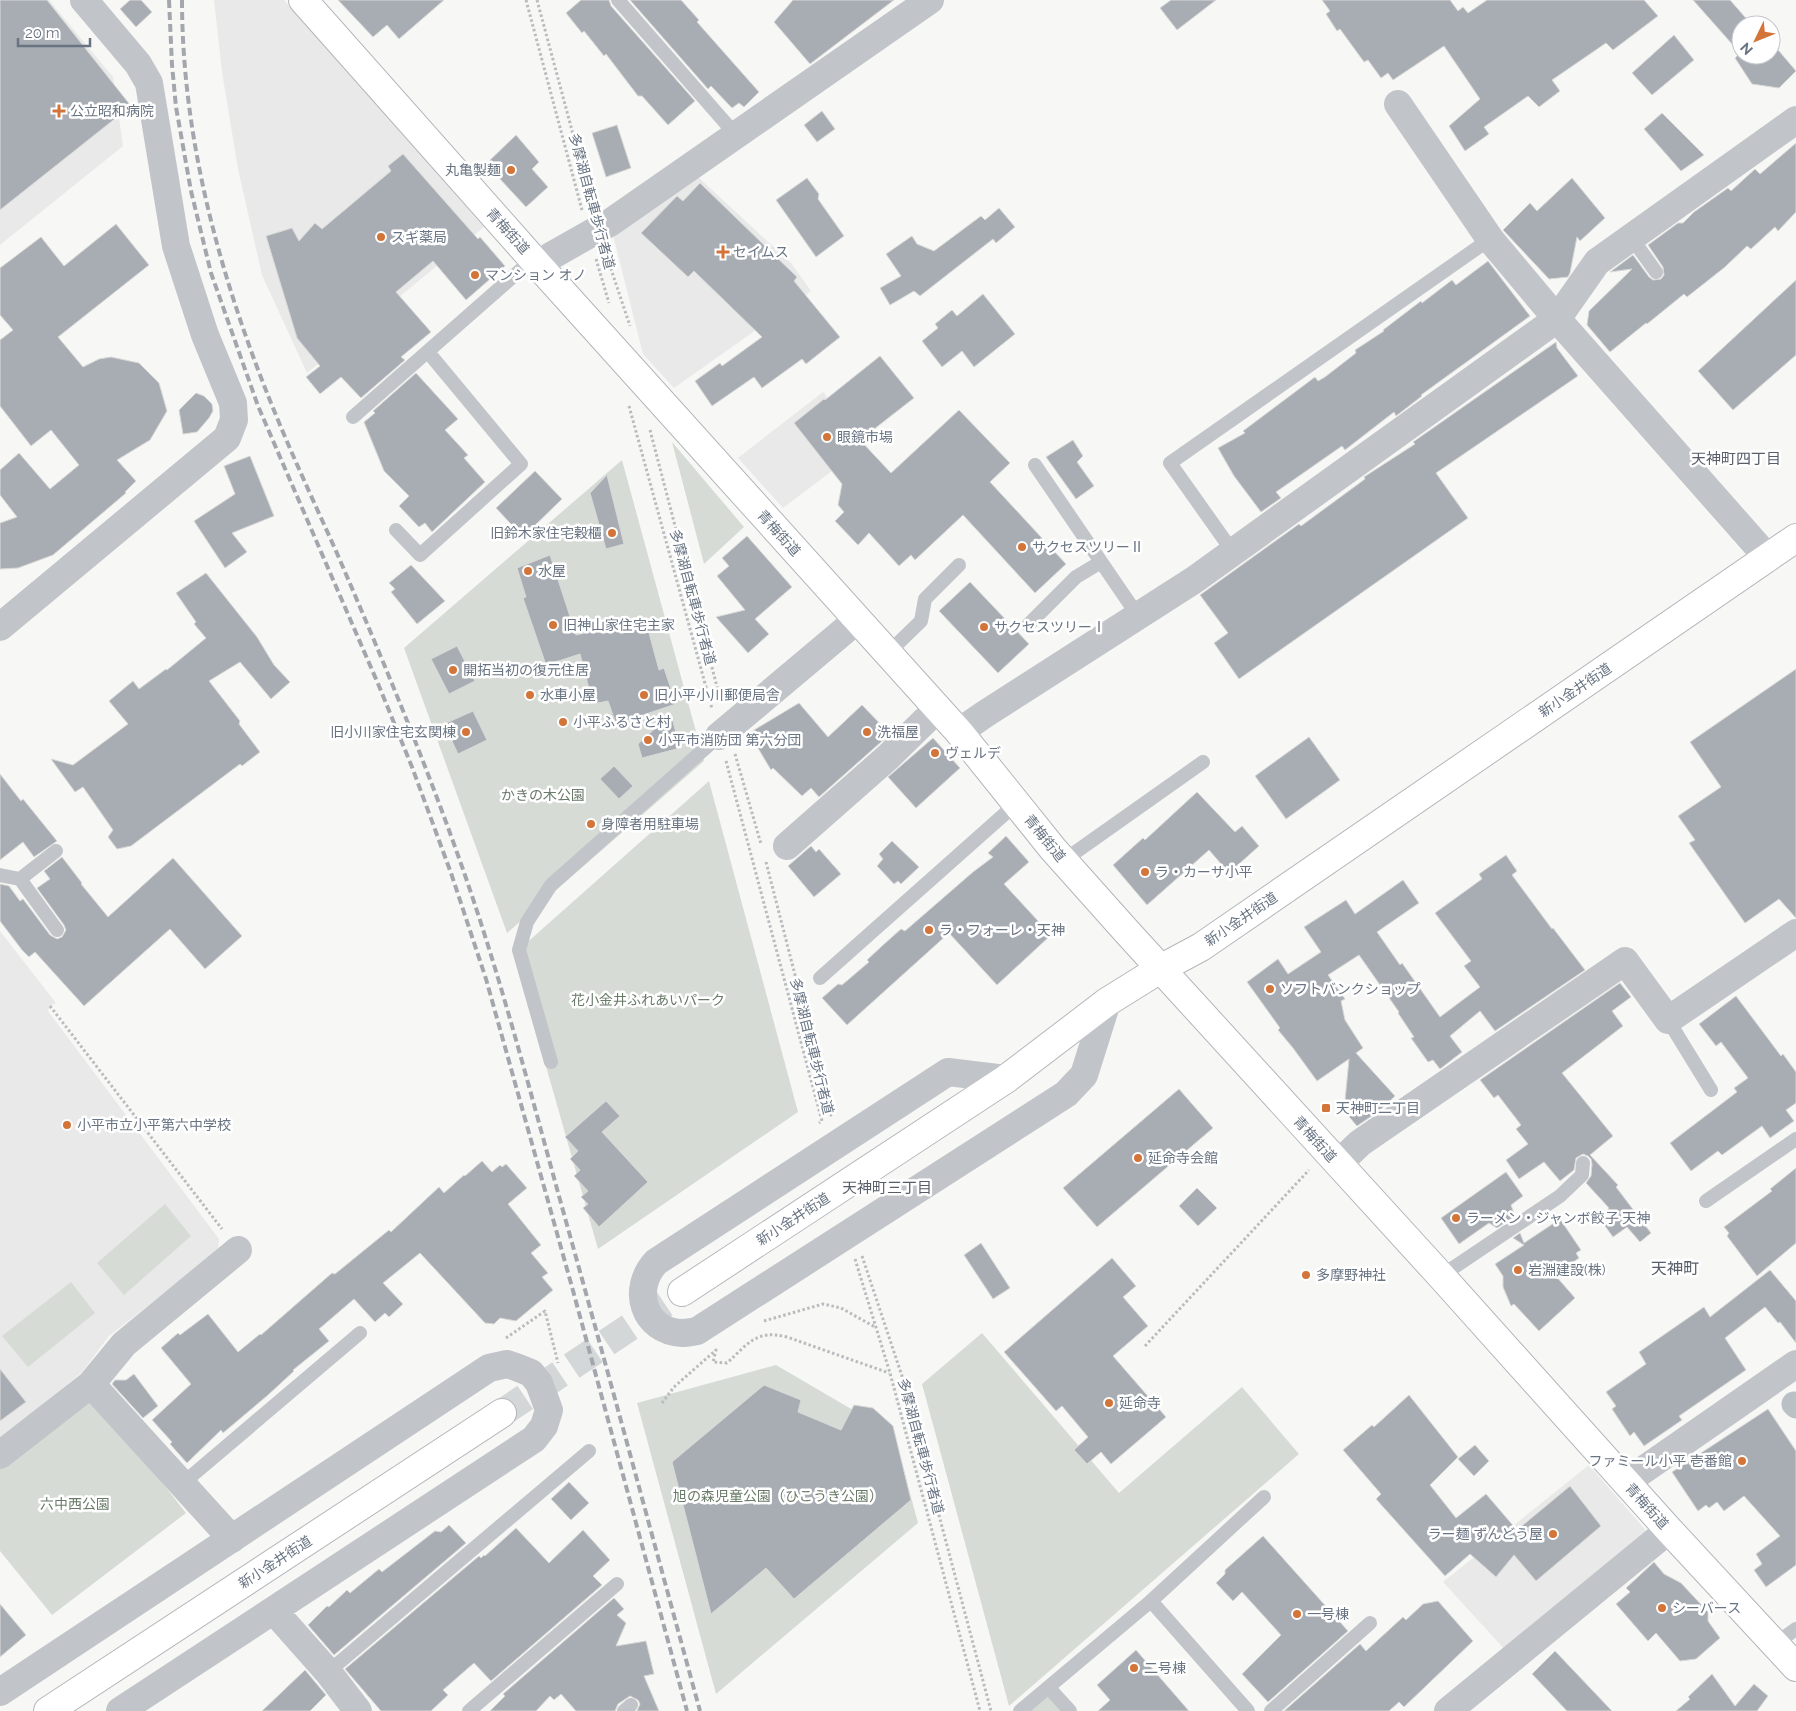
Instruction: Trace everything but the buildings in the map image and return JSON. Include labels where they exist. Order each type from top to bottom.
[{"type":"main road","name":"青梅街道","points":[[303,0],[627,364],[959,732],[1063,861],[1160,969],[1669,1530],[1785,1636],[1796,1667]]},
{"type":"main road","name":"新小金井街道","points":[[682,1292],[1006,1079],[1106,1002],[1160,969],[1201,947],[1796,538]]},
{"type":"main road","name":"新小金井街道","points":[[48,1711],[502,1413]]},
{"type":"street","points":[[0,627],[228,438],[234,420],[233,403],[206,335],[176,246],[149,83],[138,64],[84,0]]},
{"type":"street","points":[[536,262],[594,233],[930,0]]},
{"type":"street","points":[[1398,104],[1490,238],[1557,319],[1768,558]]},
{"type":"street","points":[[959,732],[1233,552],[1557,319],[1597,262],[1796,120]]},
{"type":"street","points":[[724,732],[858,620]]},
{"type":"street","points":[[771,849],[888,757],[938,709]]},
{"type":"street","points":[[1338,1164],[1360,1144],[1625,961],[1668,1020],[1796,933]]},
{"type":"street","points":[[1006,1079],[948,1072],[656,1262],[649,1269],[645,1277],[641,1292],[649,1315],[662,1327],[671,1331],[683,1333],[697,1331],[1066,1094],[1084,1075],[1106,1002]]},
{"type":"street","points":[[0,1455],[91,1384],[124,1344],[238,1250]]},
{"type":"street","points":[[0,1692],[490,1368],[507,1364],[516,1366],[530,1373],[539,1383],[548,1410],[544,1426],[534,1439],[120,1711]]},
{"type":"street","points":[[1626,1482],[1796,1364]]},
{"type":"street","points":[[91,1384],[232,1539]]},
{"type":"street","points":[[1448,1711],[1669,1530]]},
{"type":"street","points":[[274,1611],[328,1672],[358,1711]]},
{"type":"lane","points":[[618,0],[736,135]]},
{"type":"lane","points":[[1631,237],[1656,272]]},
{"type":"lane","points":[[1233,552],[1170,464],[1490,238]]},
{"type":"lane","points":[[353,416],[536,262]]},
{"type":"lane","points":[[396,530],[420,555],[521,464],[428,352]]},
{"type":"lane","points":[[1035,465],[1138,616]]},
{"type":"lane","points":[[1028,625],[1076,577],[1101,562]]},
{"type":"lane","points":[[888,654],[921,621],[925,599],[959,566]]},
{"type":"lane","points":[[551,1062],[519,950],[527,922],[550,885],[724,732]]},
{"type":"lane","points":[[1063,861],[1203,762]]},
{"type":"lane","points":[[820,978],[1017,803]]},
{"type":"lane","points":[[20,879],[56,852]]},
{"type":"lane","points":[[0,875],[20,879],[57,930]]},
{"type":"lane","points":[[1668,1020],[1711,1090]]},
{"type":"lane","points":[[1706,1201],[1796,1139]]},
{"type":"lane","points":[[1440,1276],[1560,1196],[1582,1175],[1583,1163]]},
{"type":"lane","points":[[182,1484],[360,1333]]},
{"type":"lane","points":[[328,1672],[589,1451]]},
{"type":"lane","points":[[1020,1711],[1151,1601],[1264,1497]]},
{"type":"lane","points":[[469,1711],[617,1584]]},
{"type":"lane","points":[[1151,1601],[1248,1711]]},
{"type":"lane","points":[[1271,1711],[1370,1623]]},
{"type":"lane","points":[[1049,1688],[1070,1711]]},
{"type":"path","name":"多摩湖自転車歩行者道","points":[[526,0],[594,233],[610,309]]},
{"type":"path","points":[[537,0],[594,233],[632,332]]},
{"type":"path","name":"多摩湖自転車歩行者道","points":[[627,364],[622,379],[724,732],[822,1121],[814,1127]]},
{"type":"path","points":[[646,423],[650,431],[724,732],[771,849],[831,1114],[822,1121]]},
{"type":"path","points":[[50,1006],[238,1250]]},
{"type":"path","points":[[1145,1346],[1309,1170]]},
{"type":"path","points":[[861,1253],[902,1376],[991,1711]]},
{"type":"path","name":"多摩湖自転車歩行者道","points":[[854,1256],[890,1373],[980,1711]]},
{"type":"path","points":[[763,1321],[823,1304],[841,1308],[875,1327]]},
{"type":"path","points":[[505,1339],[545,1311],[559,1369]]},
{"type":"path","points":[[662,1403],[674,1387],[716,1350],[714,1362],[727,1363],[754,1338],[766,1334],[787,1337],[890,1373]]},
{"type":"shaded area","name":"公立昭和病院","points":[[0,0],[49,0],[113,77],[123,146],[0,245]]},
{"type":"shaded area","points":[[214,0],[284,0],[484,227],[307,373],[262,275],[238,169],[222,72]]},
{"type":"shaded area","points":[[696,175],[791,263],[811,291],[674,388],[643,354],[613,235]]},
{"type":"shaded area","points":[[823,392],[865,446],[783,508],[738,458]]},
{"type":"shaded area","name":"小平市立小平第六中学校","points":[[0,931],[56,1003],[50,1006],[48,1011],[219,1239],[218,1251],[109,1336],[82,1372],[0,1439]]},
{"type":"shaded area","points":[[1589,1465],[1648,1533],[1507,1652],[1443,1582]]},
{"type":"green space","points":[[672,442],[744,527],[704,564]]},
{"type":"green space","name":"小平ふるさと村","points":[[622,460],[704,761],[507,933],[404,648]]},
{"type":"green space","name":"花小金井ふれあいパーク","points":[[709,781],[798,1112],[598,1249],[514,954]]},
{"type":"green space","points":[[165,1204],[191,1236],[124,1295],[97,1263]]},
{"type":"green space","points":[[71,1282],[95,1313],[28,1367],[2,1336]]},
{"type":"green space","points":[[982,1333],[1119,1493],[1242,1387],[1299,1454],[1009,1706],[922,1384]]},
{"type":"green space","name":"旭の森児童公園（ひこうき公園）","points":[[776,1365],[894,1434],[918,1523],[716,1694],[637,1403]]},
{"type":"green space","name":"六中西公園","points":[[93,1394],[186,1513],[52,1615],[0,1551],[0,1468]]},
{"type":"green space","points":[[1049,1688],[1070,1711],[1020,1711]]},
{"type":"tunnel","points":[[502,1413],[682,1292]]},
{"type":"railway","points":[[169,0],[176,107],[191,191],[211,273],[258,406],[379,686],[412,767],[451,873],[486,979],[687,1711]]},
{"type":"railway","points":[[182,0],[184,52],[189,103],[207,206],[220,256],[271,403],[401,705],[475,904],[526,1076],[700,1711]]},
{"type":"place","name":"公立昭和病院","points":[[59,111]]},
{"type":"place","name":"丸亀製麺","points":[[511,170]]},
{"type":"place","name":"スギ薬局","points":[[381,237]]},
{"type":"place","name":"セイムス","points":[[723,252]]},
{"type":"place","name":"マンション オノ","points":[[475,275]]},
{"type":"place","name":"眼鏡市場","points":[[827,437]]},
{"type":"place","name":"旧鈴木家住宅穀櫃","points":[[612,533]]},
{"type":"place","name":"サクセスツリーⅡ","points":[[1022,547]]},
{"type":"place","name":"水屋","points":[[528,571]]},
{"type":"place","name":"旧神山家住宅主家","points":[[553,625]]},
{"type":"place","name":"サクセスツリーⅠ","points":[[984,627]]},
{"type":"place","name":"開拓当初の復元住居","points":[[453,670]]},
{"type":"place","name":"水車小屋","points":[[530,695]]},
{"type":"place","name":"旧小平小川郵便局舎","points":[[644,695]]},
{"type":"place","name":"小平ふるさと村","points":[[563,722]]},
{"type":"place","name":"旧小川家住宅玄関棟","points":[[466,732]]},
{"type":"place","name":"洗福屋","points":[[867,732]]},
{"type":"place","name":"小平市消防団 第六分団","points":[[648,740]]},
{"type":"place","name":"ヴェルデ","points":[[935,753]]},
{"type":"place","name":"身障者用駐車場","points":[[591,824]]},
{"type":"place","name":"ラ・カーサ小平","points":[[1145,872]]},
{"type":"place","name":"ラ・フォーレ・天神","points":[[929,930]]},
{"type":"place","name":"ソフトバンクショップ","points":[[1270,989]]},
{"type":"place","name":"天神町二丁目","points":[[1326,1108]]},
{"type":"place","name":"小平市立小平第六中学校","points":[[67,1125]]},
{"type":"place","name":"延命寺会館","points":[[1138,1158]]},
{"type":"place","name":"ラーメン・ジャンボ餃子 天神","points":[[1456,1218]]},
{"type":"place","name":"岩淵建設(株)","points":[[1518,1270]]},
{"type":"place","name":"多摩野神社","points":[[1306,1275]]},
{"type":"place","name":"延命寺","points":[[1109,1403]]},
{"type":"place","name":"ファミール小平 壱番館","points":[[1742,1461]]},
{"type":"place","name":"ラー麺 ずんどう屋","points":[[1553,1534]]},
{"type":"place","name":"シーバース","points":[[1662,1608]]},
{"type":"place","name":"一号棟","points":[[1297,1614]]},
{"type":"place","name":"二号棟","points":[[1134,1668]]},
{"type":"district","name":"天神町四丁目","points":[[1736,459]]},
{"type":"district","name":"天神町三丁目","points":[[887,1188]]},
{"type":"district","name":"天神町","points":[[1675,1268]]},
{"type":"park label","name":"かきの木公園","points":[[543,795]]}]
